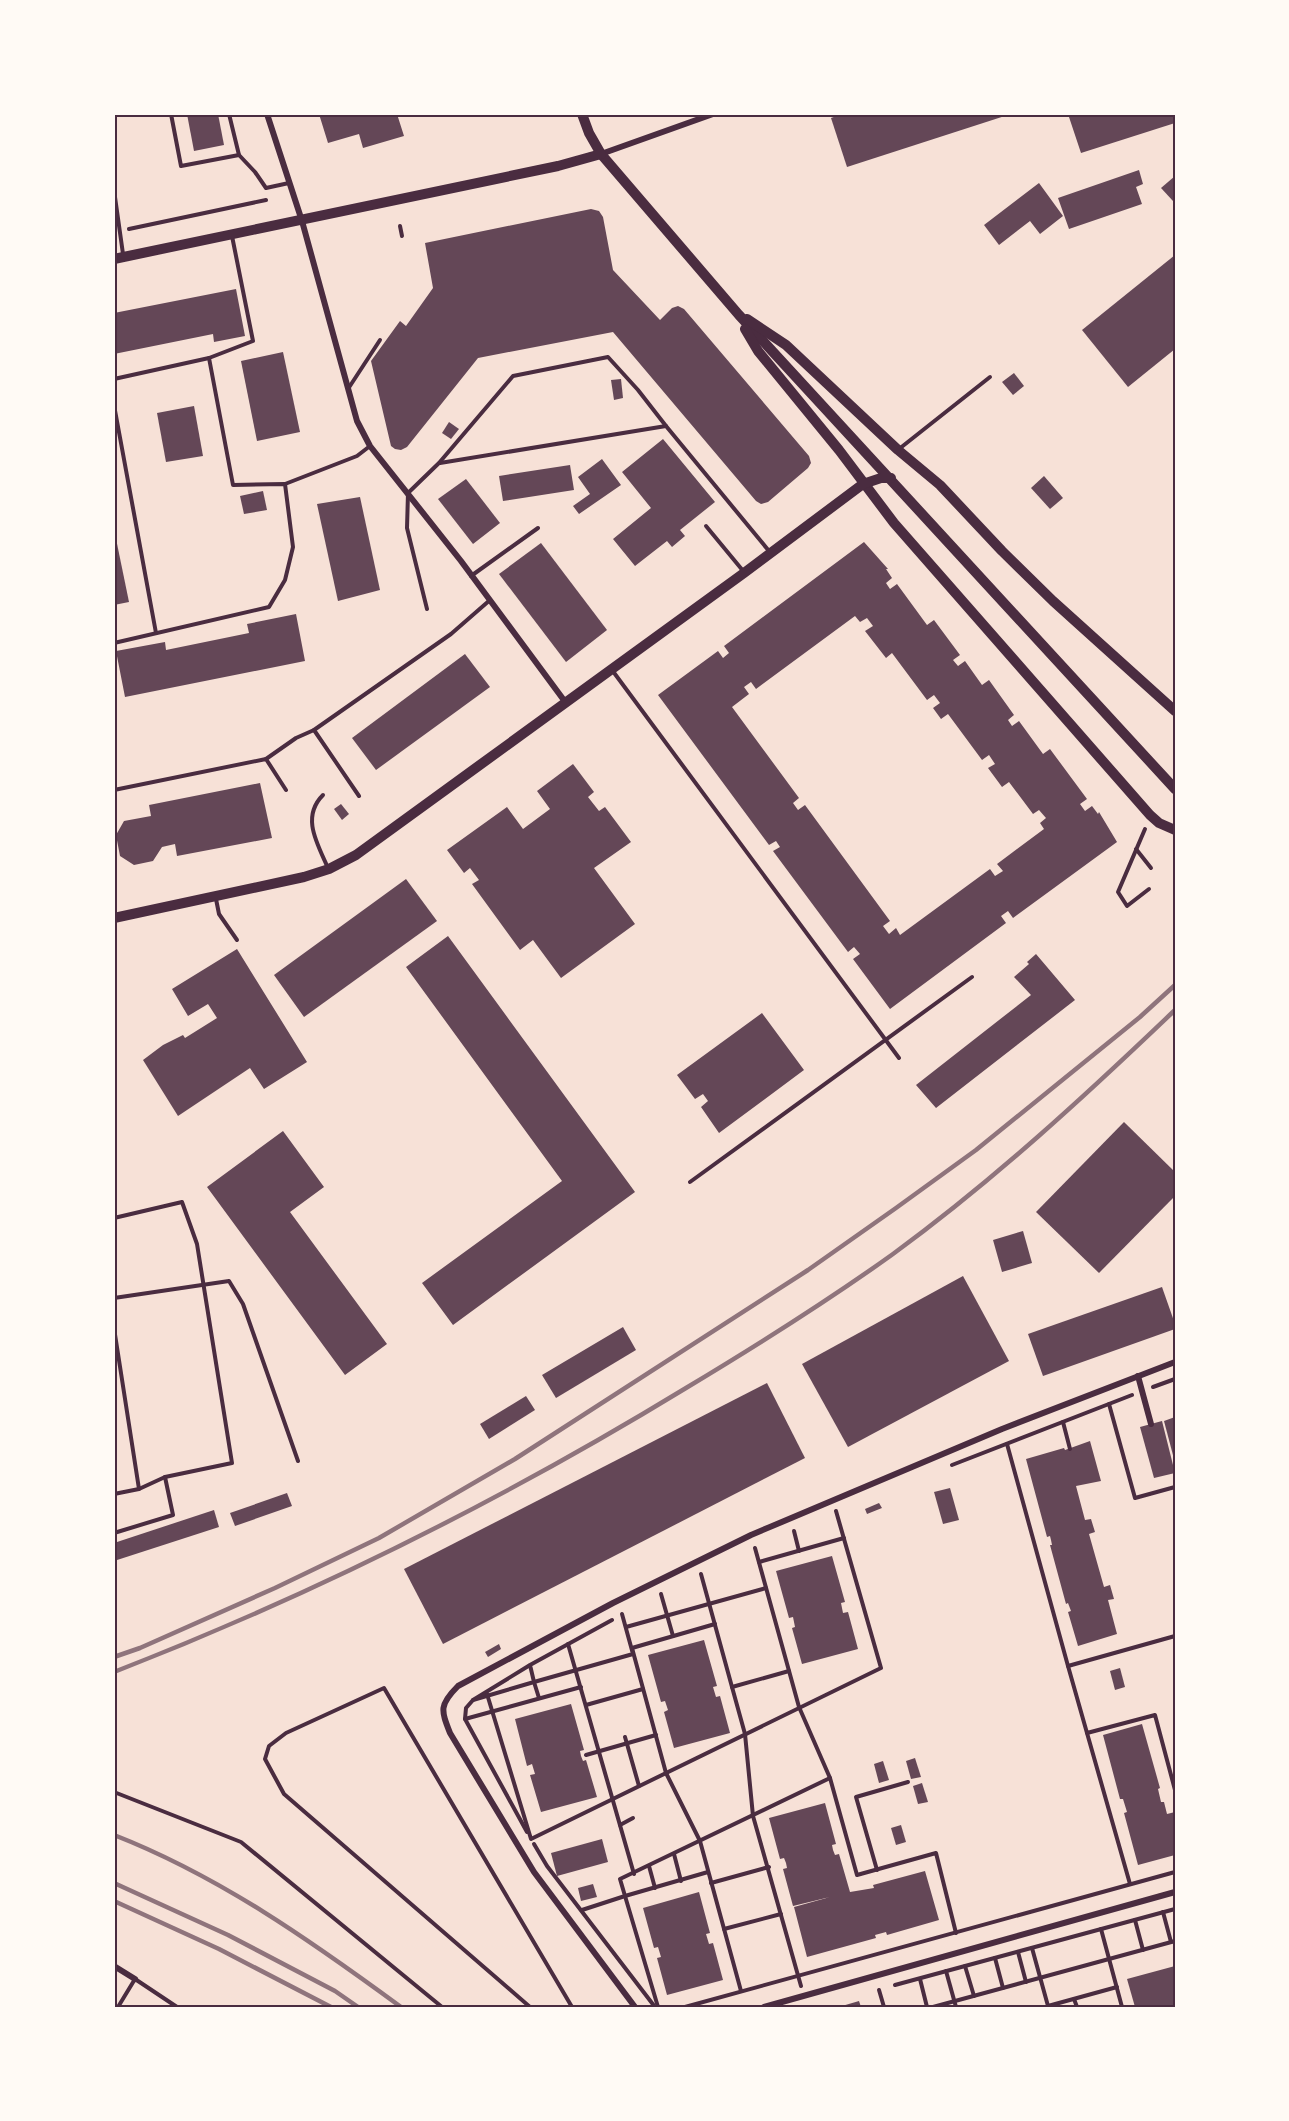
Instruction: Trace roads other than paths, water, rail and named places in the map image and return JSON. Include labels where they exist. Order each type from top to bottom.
[{"type":"street","points":[[267,114],[302,221],[357,422],[370,446],[490,600],[566,703]]},
{"type":"street","points":[[582,114],[589,133],[601,154],[739,315],[1175,789]]},
{"type":"street","points":[[119,258],[558,166],[601,154],[713,114]]},
{"type":"street","points":[[739,315],[786,345],[898,450],[940,485],[1053,601],[1175,711]]},
{"type":"street","points":[[739,315],[758,351],[894,523],[1150,816],[1175,830]]},
{"type":"street","points":[[114,918],[304,877],[329,869],[356,855],[863,484],[881,478],[891,478]]},
{"type":"street","points":[[635,2007],[534,1872],[450,1733],[443,1714],[445,1699],[458,1686],[614,1603],[752,1535],[1002,1429],[1175,1362]]},
{"type":"street","points":[[1138,1376],[1151,1424]]},
{"type":"street","points":[[764,2007],[1175,1892]]},
{"type":"street","points":[[114,1966],[135,1979]]},
{"type":"lane","points":[[171,114],[181,166],[238,155]]},
{"type":"lane","points":[[229,114],[238,155],[255,172],[266,188],[290,183]]},
{"type":"lane","points":[[114,190],[121,231],[119,258]]},
{"type":"lane","points":[[114,378],[209,358],[253,341],[232,235]]},
{"type":"lane","points":[[348,390],[380,340]]},
{"type":"lane","points":[[427,609],[407,528],[408,493],[439,463],[513,376],[608,357],[638,390],[770,552]]},
{"type":"lane","points":[[209,358],[233,485],[285,484],[357,456],[370,446]]},
{"type":"lane","points":[[898,450],[990,377]]},
{"type":"lane","points":[[114,405],[156,633]]},
{"type":"lane","points":[[439,463],[666,426]]},
{"type":"lane","points":[[114,643],[269,607],[285,580],[293,547],[285,484]]},
{"type":"lane","points":[[706,526],[744,573]]},
{"type":"lane","points":[[471,576],[537,528]]},
{"type":"lane","points":[[114,790],[266,759],[296,738],[314,730],[451,634],[490,600]]},
{"type":"lane","points":[[611,669],[899,1058]]},
{"type":"lane","points":[[314,730],[359,796]]},
{"type":"lane","points":[[266,759],[286,790]]},
{"type":"lane","points":[[323,795],[312,810],[312,825],[329,869]]},
{"type":"lane","points":[[216,897],[219,914],[237,940]]},
{"type":"lane","points":[[690,1182],[972,977]]},
{"type":"lane","points":[[114,1218],[182,1202],[197,1244],[232,1463],[165,1478],[140,1489],[114,1494]]},
{"type":"lane","points":[[114,1298],[229,1281],[243,1304],[298,1461]]},
{"type":"lane","points":[[114,1328],[140,1489]]},
{"type":"lane","points":[[114,1533],[173,1515],[165,1478]]},
{"type":"lane","points":[[530,2007],[284,1794],[265,1759],[269,1746],[286,1733],[384,1688],[572,2007]]},
{"type":"lane","points":[[118,2007],[135,1979],[177,2007]]},
{"type":"railway","points":[[114,1657],[140,1648],[275,1588],[379,1538],[515,1459],[808,1270],[896,1208],[976,1150],[1140,1017],[1175,985]]},
{"type":"railway","points":[[114,1672],[261,1611],[406,1543],[617,1429],[765,1340],[893,1254],[967,1197],[1073,1105],[1175,1010]]},
{"type":"railway","points":[[114,1835],[153,1851],[227,1890],[298,1934],[401,2007]]},
{"type":"railway","points":[[114,1883],[228,1935],[335,1991],[358,2007]]},
{"type":"railway","points":[[114,1901],[219,1949],[331,2007]]}]
